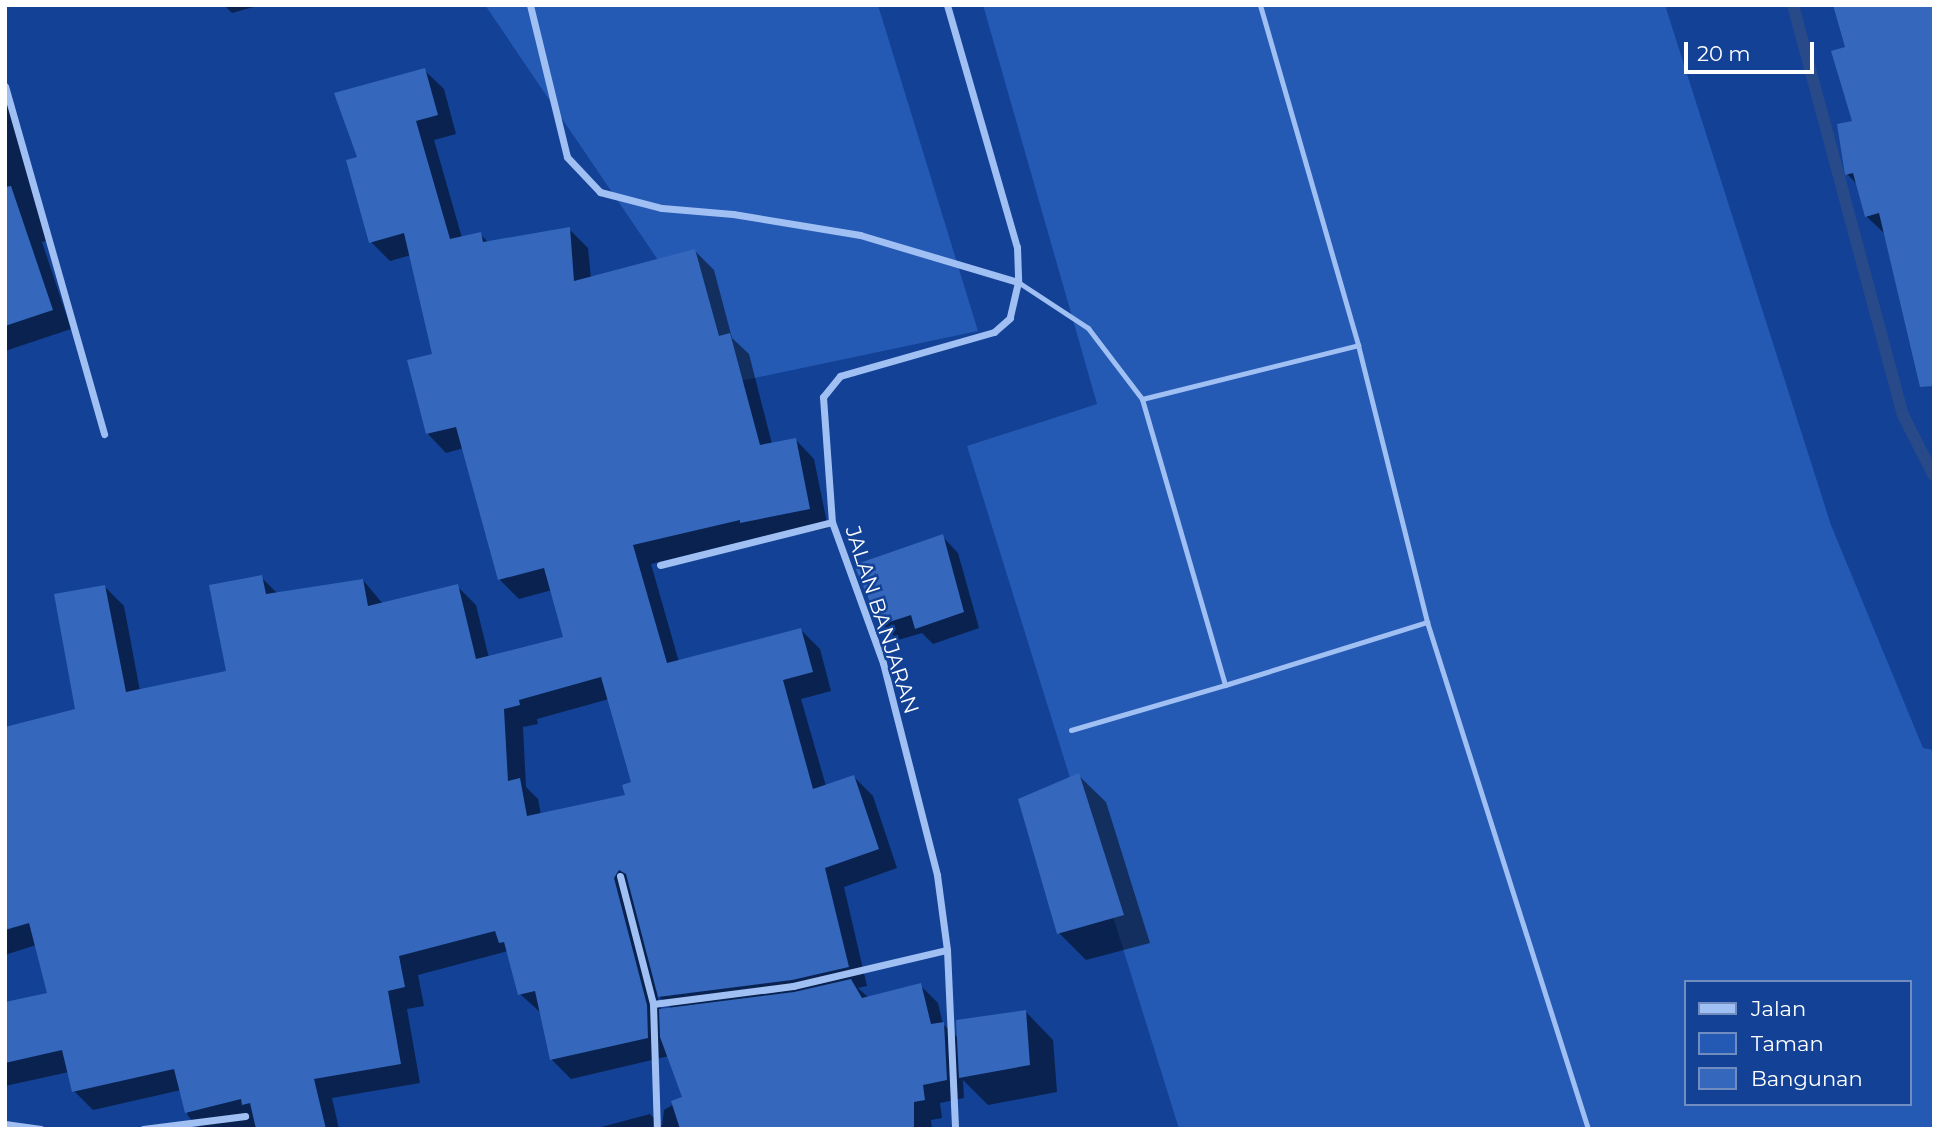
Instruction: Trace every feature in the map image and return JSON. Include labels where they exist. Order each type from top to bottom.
[{"type":"street","points":[[530,5],[567,157],[600,192],[662,208],[733,214],[860,234],[1018,282]]},
{"type":"street","name":"JALAN BANJARAN","points":[[947,5],[1009,209],[1018,282],[1010,318],[994,332],[840,376],[828,385],[823,397],[832,522],[883,663],[937,875],[947,950],[955,1129]]},
{"type":"street","points":[[5,86],[104,435]]},
{"type":"street","points":[[660,565],[832,522]]},
{"type":"street","points":[[620,876],[653,1004],[657,1129]]},
{"type":"street","points":[[653,1004],[793,986],[947,950]]},
{"type":"street","points":[[143,1129],[245,1116]]},
{"type":"street","points":[[5,1124],[41,1129]]},
{"type":"lane","points":[[1260,5],[1358,345],[1427,622],[1587,1129]]},
{"type":"lane","points":[[1018,282],[1088,328],[1142,399],[1225,685]]},
{"type":"lane","points":[[1142,399],[1358,345]]},
{"type":"lane","points":[[1071,730],[1427,622]]},
{"type":"green space","points":[[485,5],[878,5],[978,331],[740,381]]},
{"type":"green space","points":[[983,5],[1665,5],[1831,525],[1923,748],[1934,750],[1934,1129],[1179,1129],[967,446],[1097,404]]},
{"type":"building","points":[[1833,5],[1934,5],[1934,386],[1920,387],[1879,213],[1865,217],[1853,173],[1845,175],[1837,124],[1852,121],[1831,51],[1845,47]]},
{"type":"building","points":[[425,68],[438,115],[416,121],[450,239],[481,232],[483,242],[570,227],[574,281],[695,249],[719,336],[730,333],[760,445],[796,438],[810,509],[740,523],[740,520],[633,545],[667,663],[801,628],[813,672],[783,680],[813,789],[854,775],[879,849],[825,868],[849,967],[792,980],[658,997],[626,874],[619,870],[614,878],[647,1005],[648,1038],[550,1060],[535,991],[518,995],[504,942],[499,943],[495,931],[399,956],[405,987],[388,991],[401,1064],[314,1079],[326,1129],[256,1129],[250,1103],[242,1105],[241,1099],[185,1113],[174,1069],[72,1092],[62,1050],[5,1063],[5,1002],[47,993],[29,923],[5,930],[5,727],[75,709],[54,594],[105,585],[126,692],[226,671],[209,585],[262,575],[266,594],[363,579],[368,606],[458,584],[476,659],[563,637],[544,568],[498,580],[456,427],[426,434],[407,360],[432,354],[404,233],[369,243],[346,160],[357,157],[334,93]],"holes":[[[601,677],[631,782],[622,785],[625,795],[527,816],[520,778],[508,781],[504,709],[520,705],[519,700]]]},
{"type":"building","points":[[11,186],[53,310],[5,326],[5,187]]},
{"type":"building","points":[[943,534],[964,612],[915,629],[911,615],[880,625],[854,565]]},
{"type":"building","points":[[1079,773],[1124,915],[1057,934],[1018,799]]},
{"type":"building","points":[[851,979],[862,998],[921,983],[931,1024],[944,1022],[947,1080],[923,1085],[925,1100],[914,1102],[914,1129],[680,1129],[671,1101],[682,1097],[660,1037],[659,1009],[794,992]]},
{"type":"building","points":[[1026,1010],[1030,1065],[959,1078],[956,1020]]},
{"type":"waterway","points":[[1793,5],[1903,415],[1934,476]]}]
